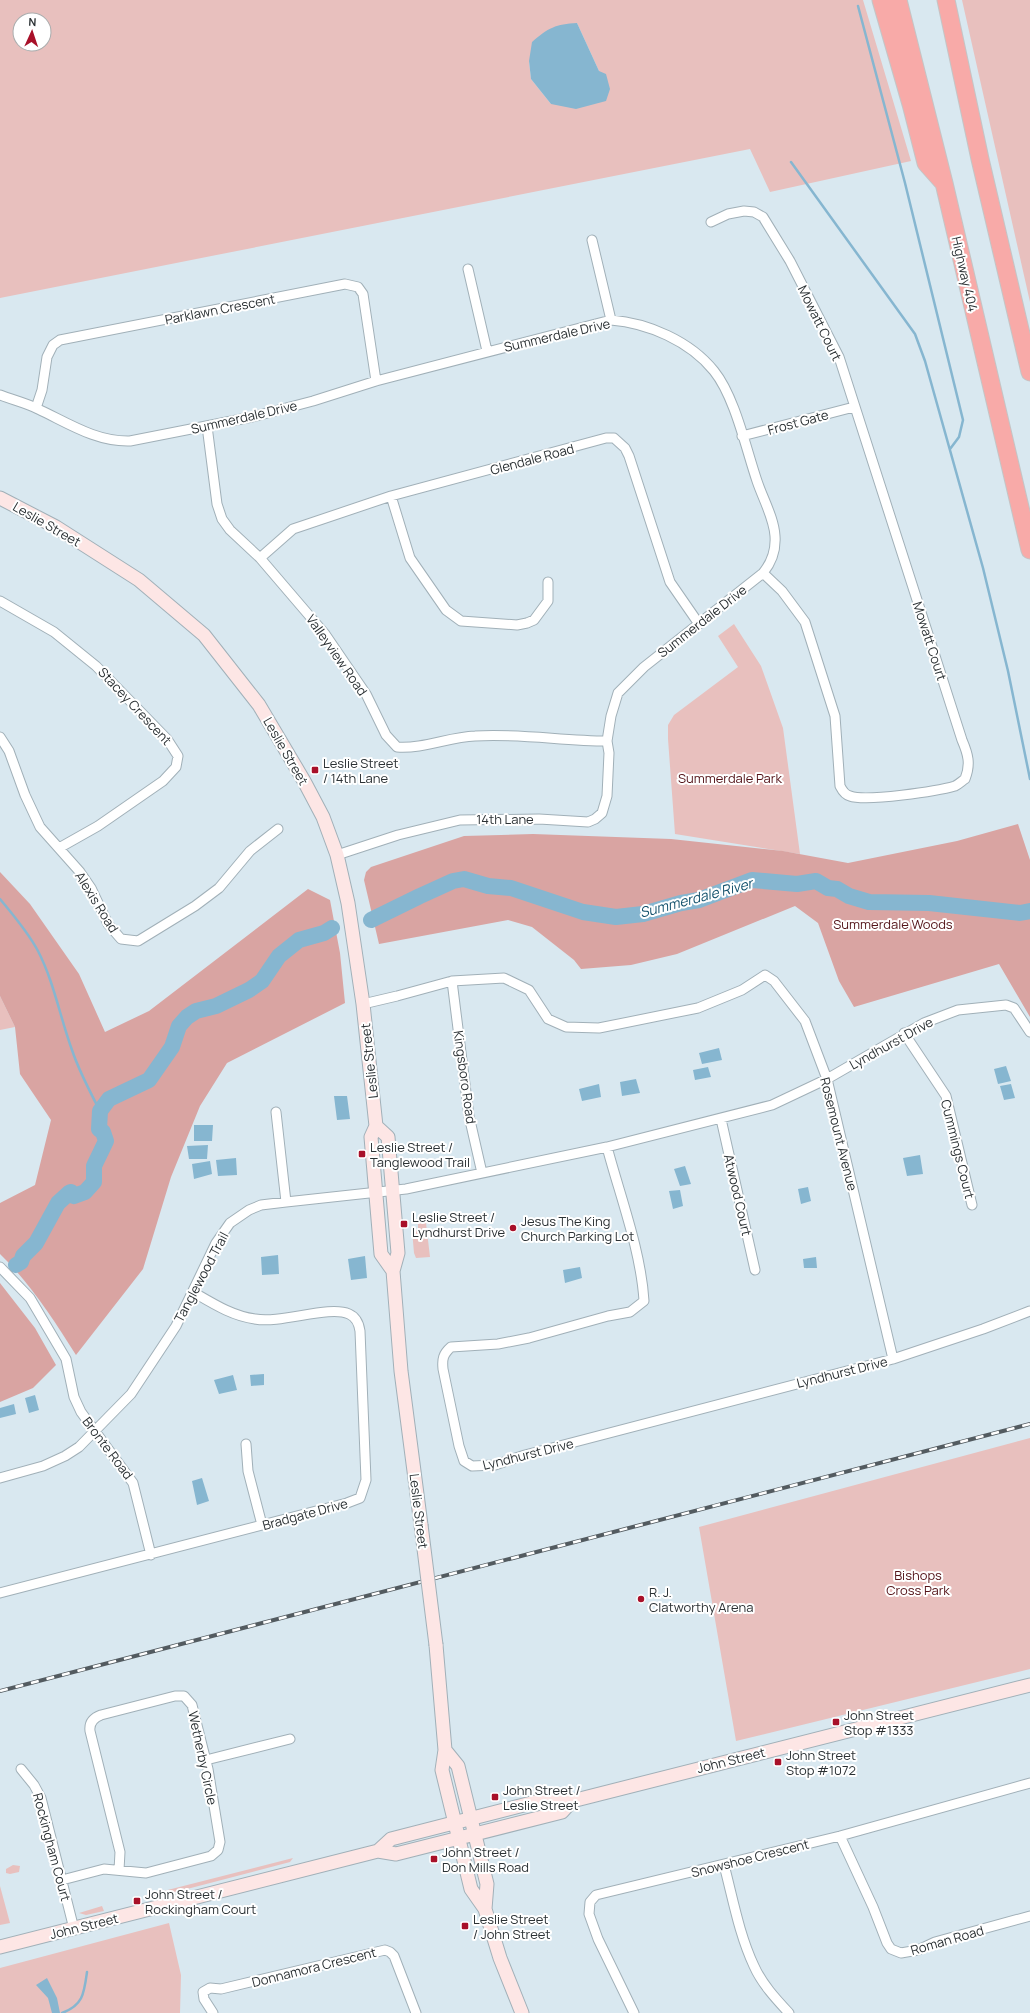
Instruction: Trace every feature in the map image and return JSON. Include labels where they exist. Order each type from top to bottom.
[{"type":"highway","points":[[874,0],[888,23]]},
{"type":"highway","points":[[881,0],[926,164],[944,183]]},
{"type":"highway","name":"Highway 404","points":[[898,0],[944,183],[1030,550]]},
{"type":"highway","points":[[946,0],[993,218],[1030,372]]},
{"type":"main road","name":"Leslie Street","points":[[0,498],[56,527],[139,580],[204,635],[259,705],[304,781],[323,817],[337,855],[348,903],[363,1004],[376,1126],[371,1137],[381,1254],[393,1271]]},
{"type":"main road","name":"Leslie Street","points":[[376,1126],[388,1137],[398,1253],[393,1271],[401,1371],[436,1645],[445,1750],[442,1770],[471,1889],[485,1909]]},
{"type":"main road","name":"John Street","points":[[0,1947],[378,1852],[396,1854],[562,1812],[572,1801],[1030,1685]]},
{"type":"main road","points":[[445,1750],[458,1766],[487,1884],[485,1909],[500,1958],[522,2013]]},
{"type":"main road","name":"John Street","points":[[378,1852],[391,1839],[559,1796],[572,1801]]},
{"type":"street","name":"Mowatt Court","points":[[711,222],[728,214],[744,211],[754,212],[763,217],[782,248],[839,357],[967,753],[969,762],[965,779],[957,785],[945,788],[880,797],[855,798],[848,796],[843,792],[840,786],[835,716],[805,622],[782,591],[763,572]]},
{"type":"street","points":[[592,240],[611,320]]},
{"type":"street","points":[[468,269],[487,351]]},
{"type":"street","name":"Parklawn Crescent","points":[[36,408],[42,390],[47,357],[53,345],[60,340],[345,284],[358,287],[363,294],[376,381]]},
{"type":"street","name":"Summerdale Drive","points":[[0,395],[36,408],[98,438],[115,442],[130,442],[252,417],[487,351],[611,320],[629,322],[654,330],[694,352],[715,372],[732,404],[772,521],[775,536],[774,552],[770,564],[763,572],[644,667],[618,693],[611,716],[607,741]]},
{"type":"street","name":"Frost Gate","points":[[742,436],[854,407]]},
{"type":"street","name":"Valleyview Road","points":[[207,426],[219,513],[230,530],[260,558],[325,634],[366,694],[386,734],[397,747],[410,748],[443,740],[481,735],[607,741]]},
{"type":"street","name":"Glendale Road","points":[[260,558],[293,529],[391,496],[606,438],[614,438],[625,448],[629,456],[670,582],[699,624]]},
{"type":"street","points":[[391,496],[410,558],[446,610],[461,621],[517,625],[527,624],[534,620],[543,610],[548,601],[548,582]]},
{"type":"street","name":"Stacey Crescent","points":[[0,602],[54,632],[96,666],[167,739],[178,756],[176,767],[163,781],[98,826],[59,848]]},
{"type":"street","name":"Alexis Road","points":[[0,737],[9,751],[31,812],[48,838],[59,848],[91,888],[114,934],[121,939],[130,941],[138,940],[152,934],[195,906],[219,888],[250,851],[278,829]]},
{"type":"street","name":"14th Lane","points":[[337,855],[398,835],[460,820],[539,819],[588,822],[602,813],[605,806],[608,780],[607,741]]},
{"type":"street","name":"Rosemount Avenue","points":[[363,1004],[452,980],[504,978],[529,990],[548,1018],[566,1027],[599,1028],[698,1008],[742,990],[765,976],[774,981],[805,1021],[828,1079],[893,1359]]},
{"type":"street","name":"Kingsboro Road","points":[[452,980],[469,1116],[482,1173]]},
{"type":"street","name":"Lyndhurst Drive","points":[[375,1192],[392,1191],[607,1147],[772,1105],[828,1079],[924,1022],[958,1010],[1006,1004],[1014,1008],[1030,1032]]},
{"type":"street","name":"Cummings Court","points":[[904,1033],[946,1096],[972,1205]]},
{"type":"street","points":[[276,1112],[286,1202]]},
{"type":"street","name":"Atwood Court","points":[[721,1119],[755,1270]]},
{"type":"street","name":"Lyndhurst Drive","points":[[607,1147],[632,1239],[644,1301],[630,1312],[608,1316],[529,1338],[498,1344],[451,1347],[445,1352],[442,1360],[443,1369],[459,1446],[462,1457],[468,1464],[478,1466],[495,1465],[525,1455],[893,1359],[983,1329],[1030,1311]]},
{"type":"street","name":"Tanglewood Trail","points":[[94,1432],[130,1394],[168,1337],[193,1292],[216,1243],[230,1223],[249,1210],[262,1205],[375,1192]]},
{"type":"street","name":"Bronte Road","points":[[0,1268],[30,1298],[61,1348],[66,1359],[74,1397],[81,1412],[94,1432],[120,1463],[134,1483],[151,1555]]},
{"type":"street","name":"Bradgate Drive","points":[[0,1593],[151,1555],[347,1503],[360,1498],[366,1480],[360,1331],[358,1323],[351,1314],[335,1311],[289,1318],[255,1319],[235,1314],[193,1292]]},
{"type":"street","points":[[0,1478],[43,1466],[65,1456],[79,1447],[94,1432]]},
{"type":"street","points":[[246,1444],[248,1471],[262,1525]]},
{"type":"street","name":"Wetherby Circle","points":[[62,1880],[104,1869],[146,1873],[208,1857],[216,1852],[220,1842],[206,1760],[192,1705],[184,1696],[178,1695],[101,1715],[92,1721],[90,1731],[120,1852],[119,1870]]},
{"type":"street","points":[[206,1760],[290,1739]]},
{"type":"street","name":"Rockingham Court","points":[[21,1769],[42,1798],[74,1929]]},
{"type":"street","name":"Snowshoe Crescent","points":[[634,2013],[598,1939],[589,1914],[590,1902],[596,1894],[724,1865],[840,1836],[1030,1783]]},
{"type":"street","name":"Roman Road","points":[[840,1836],[873,1907],[887,1944],[891,1949],[900,1952],[918,1950],[935,1942],[1030,1916]]},
{"type":"street","points":[[724,1865],[739,1922],[754,1967],[767,1988],[789,2013]]},
{"type":"street","name":"Donnamora Crescent","points":[[213,2013],[204,1999],[203,1992],[210,1988],[221,1989],[385,1950],[394,1956],[416,2013]]},
{"type":"green space","points":[[0,0],[863,0],[911,161],[770,192],[750,149],[0,298]],"holes":[[[577,23],[599,71],[551,104],[531,79],[529,61]]]},
{"type":"green space","points":[[962,0],[1030,0],[1030,302]]},
{"type":"green space","name":"Summerdale Park","points":[[734,624],[761,666],[783,728],[800,854],[675,834],[668,725],[674,715],[738,667],[718,636]]},
{"type":"green space","name":"Summerdale Woods","points":[[1018,824],[1030,860],[1030,1017],[999,964],[854,1007],[839,981],[818,923],[795,906],[677,954],[631,965],[581,969],[574,960],[532,927],[508,920],[379,944],[364,880],[366,872],[371,867],[464,836],[533,834],[671,839],[783,851],[848,863],[957,841]]},
{"type":"green space","points":[[0,872],[30,904],[79,974],[105,1032],[149,1011],[308,889],[330,900],[340,953],[345,1003],[227,1063],[200,1106],[171,1177],[143,1269],[76,1355],[31,1289],[0,1254],[0,1203],[35,1185],[51,1120],[20,1074],[15,1027],[0,996]]},
{"type":"green space","points":[[0,996],[15,1027],[0,1030]]},
{"type":"green space","points":[[418,1223],[426,1223],[430,1257],[416,1258],[414,1253],[412,1230],[418,1229]]},
{"type":"green space","points":[[0,1283],[35,1328],[56,1365],[33,1388],[0,1402]]},
{"type":"green space","name":"Bishops Cross Park","points":[[1030,1438],[1030,1669],[736,1741],[699,1527]]},
{"type":"green space","points":[[293,1858],[290,1862],[145,1900],[144,1896]]},
{"type":"green space","points":[[13,1865],[20,1866],[19,1872],[10,1874],[6,1873],[6,1869]]},
{"type":"green space","points":[[0,1886],[10,1923],[0,1925]]},
{"type":"green space","points":[[102,1906],[104,1911],[86,1915],[79,1913]]},
{"type":"green space","points":[[169,1923],[181,1975],[180,2013],[0,2013],[0,1968]]},
{"type":"water","points":[[577,23],[599,71],[606,74],[610,89],[606,101],[576,109],[551,104],[531,79],[529,61],[532,42],[538,37],[548,30],[563,24]]},
{"type":"water","points":[[719,1048],[722,1060],[702,1064],[699,1053]]},
{"type":"water","points":[[1006,1066],[1011,1081],[998,1084],[994,1069]]},
{"type":"water","points":[[708,1067],[711,1077],[695,1080],[693,1070]]},
{"type":"water","points":[[636,1079],[640,1093],[622,1096],[620,1082]]},
{"type":"water","points":[[599,1084],[601,1097],[582,1101],[579,1089]]},
{"type":"water","points":[[1011,1084],[1015,1098],[1004,1100],[1000,1086]]},
{"type":"water","points":[[334,1096],[347,1096],[350,1119],[337,1120]]},
{"type":"water","points":[[194,1125],[213,1125],[212,1141],[194,1141]]},
{"type":"water","points":[[208,1145],[207,1159],[189,1159],[187,1146]]},
{"type":"water","points":[[920,1155],[923,1174],[907,1176],[903,1158]]},
{"type":"water","points":[[236,1158],[237,1175],[218,1176],[216,1160]]},
{"type":"water","points":[[210,1161],[212,1174],[194,1179],[192,1164]]},
{"type":"water","points":[[685,1166],[691,1184],[680,1186],[674,1169]]},
{"type":"water","points":[[808,1187],[811,1201],[801,1204],[798,1189]]},
{"type":"water","points":[[680,1190],[683,1206],[673,1209],[669,1191]]},
{"type":"water","points":[[278,1255],[279,1274],[262,1275],[261,1257]]},
{"type":"water","points":[[365,1256],[367,1278],[351,1280],[348,1259]]},
{"type":"water","points":[[816,1257],[817,1268],[804,1268],[803,1259]]},
{"type":"water","points":[[580,1267],[582,1278],[565,1283],[563,1270]]},
{"type":"water","points":[[264,1374],[264,1385],[251,1386],[250,1375]]},
{"type":"water","points":[[233,1375],[237,1390],[219,1394],[214,1380]]},
{"type":"water","points":[[35,1395],[39,1410],[29,1413],[25,1398]]},
{"type":"water","points":[[14,1404],[16,1414],[0,1418],[0,1408]]},
{"type":"water","points":[[202,1478],[209,1501],[197,1505],[192,1481]]},
{"type":"water","points":[[47,1978],[57,1998],[60,2013],[52,2013],[48,1998],[36,1985]]},
{"type":"waterway","points":[[858,6],[905,183],[963,420],[959,437],[950,449]]},
{"type":"waterway","points":[[791,162],[915,334],[925,361],[983,568],[1008,671],[1030,779]]},
{"type":"waterway","name":"Summerdale River","points":[[371,920],[453,881],[464,879],[488,886],[511,888],[583,912],[616,917],[643,914],[681,903],[699,900],[752,880],[797,884],[816,881],[828,888],[837,889],[849,896],[869,902],[929,903],[1020,913],[1030,911]]},
{"type":"waterway","points":[[0,899],[16,918],[34,944],[44,963],[75,1058],[100,1111]]},
{"type":"waterway","points":[[16,1265],[21,1262],[23,1256],[36,1243],[58,1203],[71,1192],[74,1196],[85,1192],[94,1182],[94,1166],[106,1141],[103,1132],[99,1129],[100,1111],[109,1099],[149,1080],[172,1047],[179,1026],[187,1017],[196,1011],[216,1006],[249,990],[262,981],[279,956],[299,940],[324,933],[332,928]]},
{"type":"waterway","points":[[62,2013],[69,2010],[81,1998],[85,1987],[87,1972]]},
{"type":"railway","points":[[0,1691],[1030,1424]]},
{"type":"place","name":"Leslie Street / 14th Lane","points":[[315,770]]},
{"type":"place","name":"Leslie Street / Tanglewood Trail","points":[[362,1154]]},
{"type":"place","name":"Leslie Street / Lyndhurst Drive","points":[[404,1224]]},
{"type":"place","name":"Jesus The King Church Parking Lot","points":[[513,1228]]},
{"type":"place","name":"R. J. Clatworthy Arena","points":[[641,1599]]},
{"type":"place","name":"John Street Stop #1333","points":[[836,1722]]},
{"type":"place","name":"John Street Stop #1072","points":[[778,1762]]},
{"type":"place","name":"John Street / Leslie Street","points":[[495,1797]]},
{"type":"place","name":"John Street / Don Mills Road","points":[[434,1859]]},
{"type":"place","name":"John Street / Rockingham Court","points":[[137,1901]]},
{"type":"place","name":"Leslie Street / John Street","points":[[465,1926]]}]
